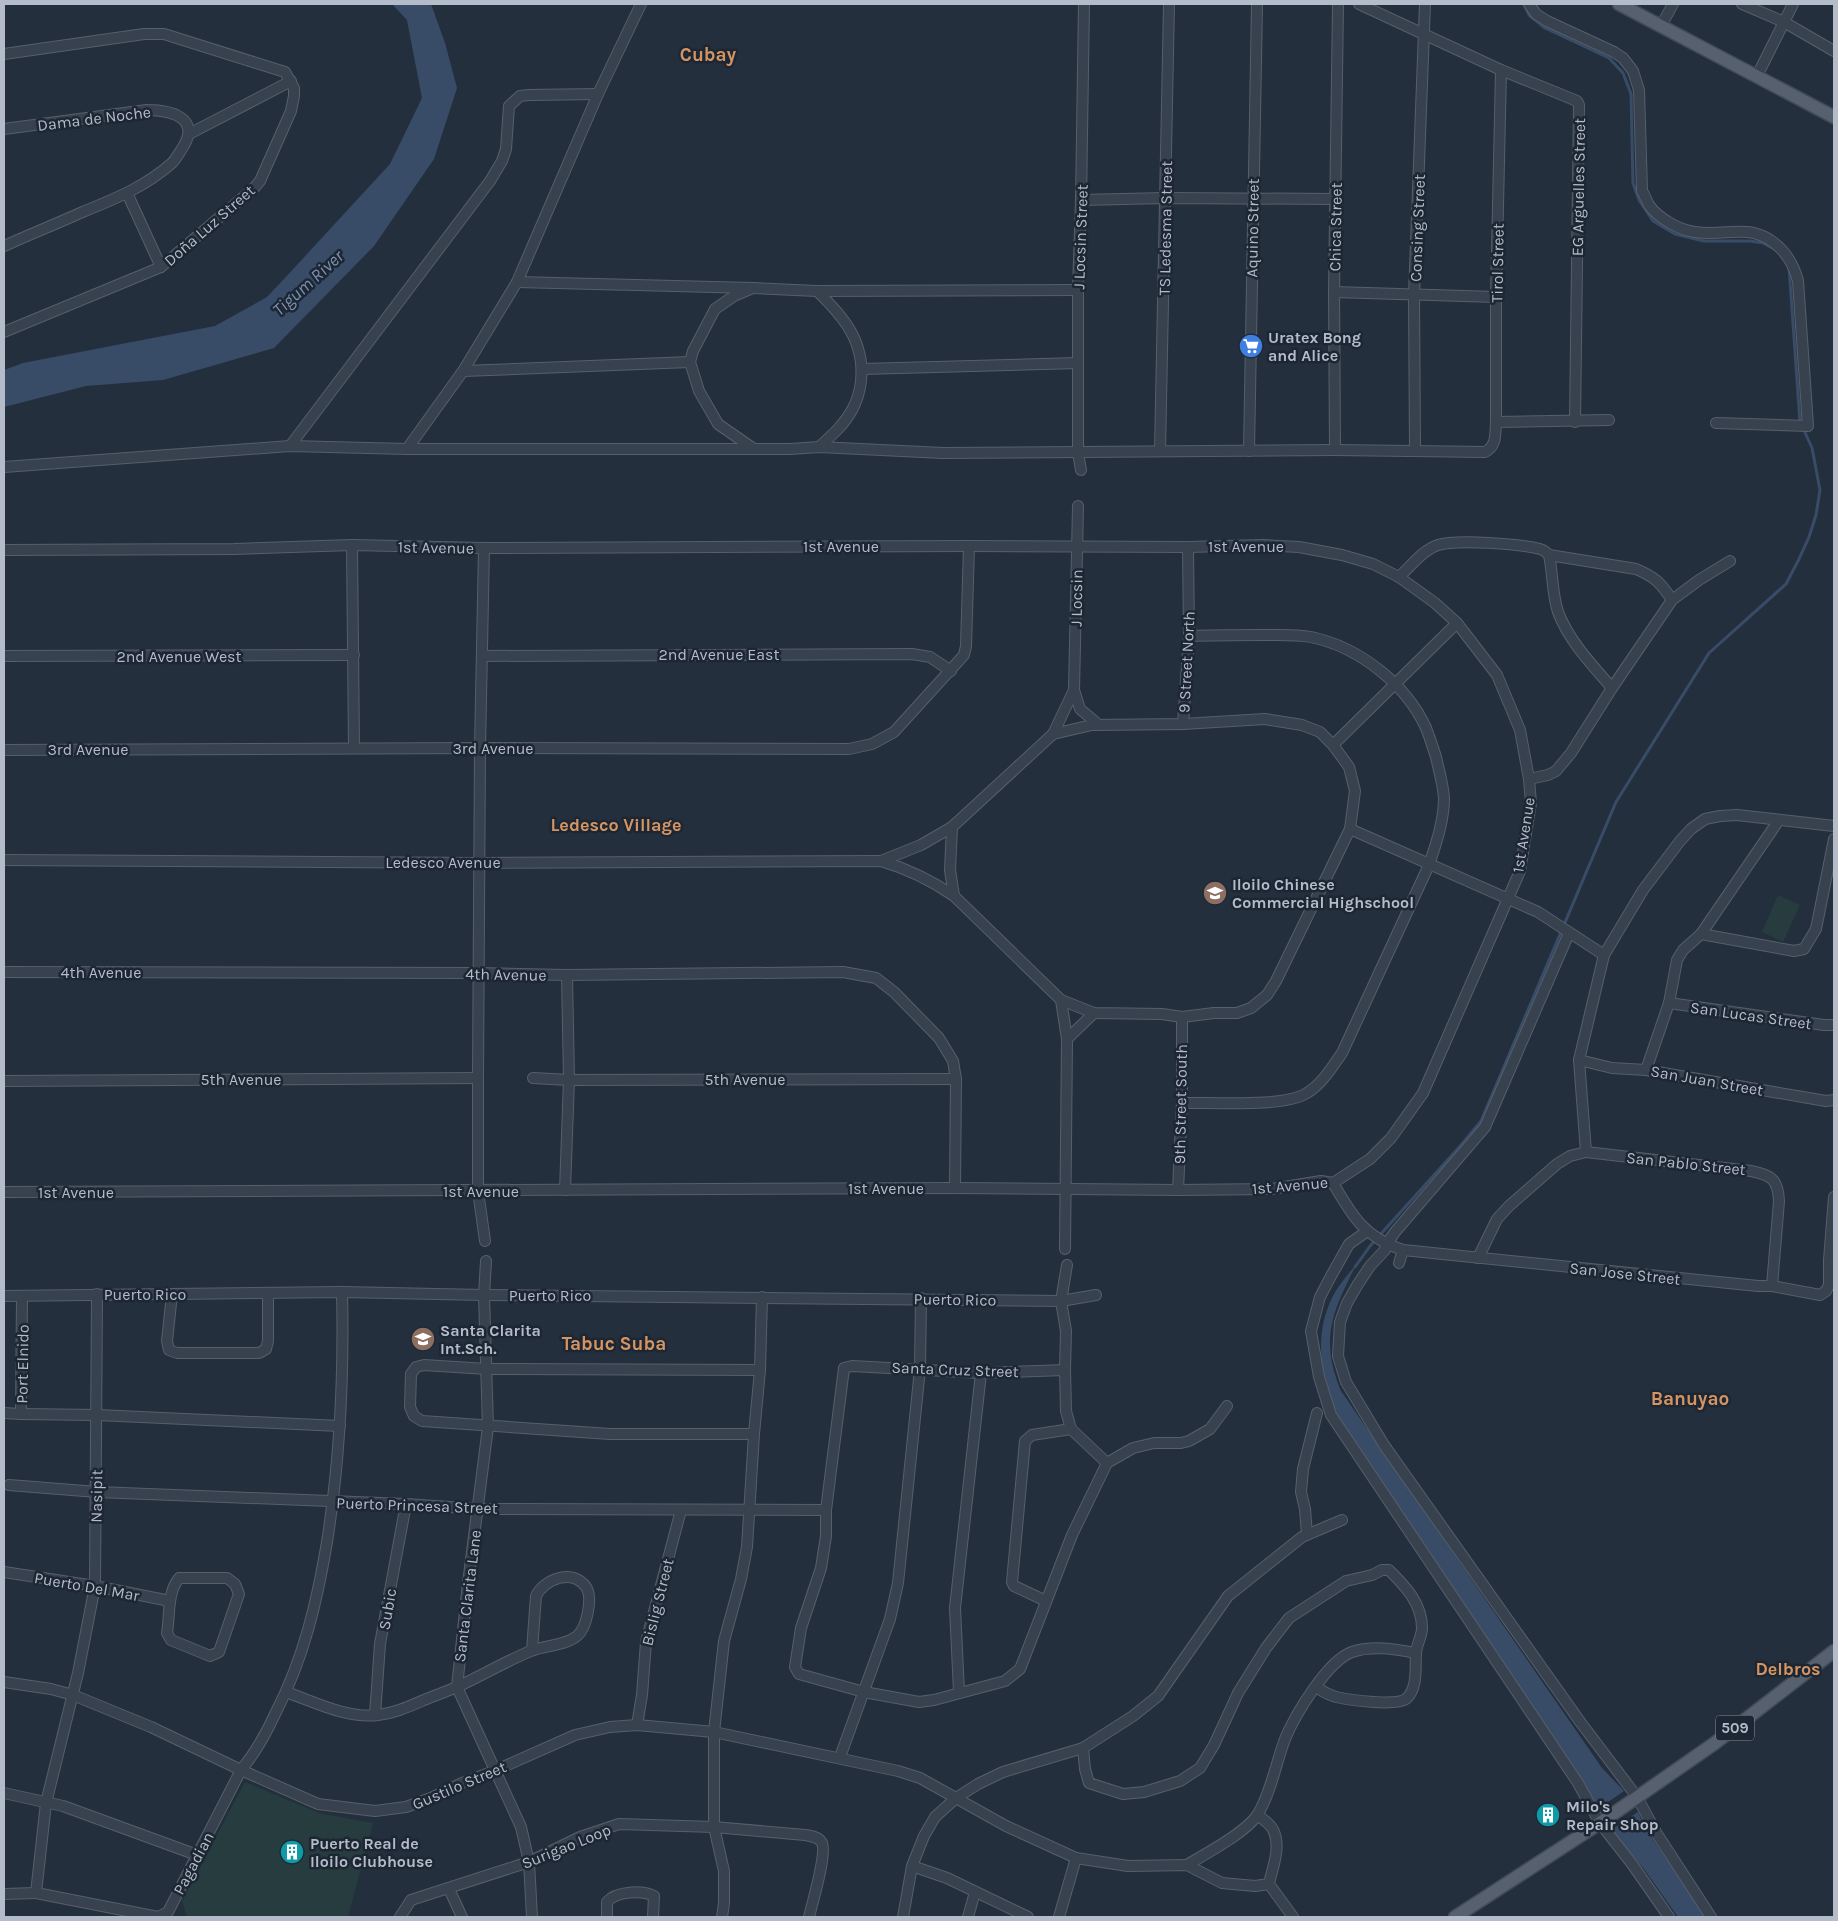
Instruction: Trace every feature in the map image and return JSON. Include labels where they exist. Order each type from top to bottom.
[{"type":"main road","points":[[1619,4],[1834,117]]},
{"type":"main road","name":"509","points":[[1455,1917],[1600,1823],[1715,1742],[1834,1651]]},
{"type":"street","points":[[406,449],[464,370],[516,282],[598,94],[641,4]]},
{"type":"street","name":"J Locsin Street","points":[[1081,470],[1078,453],[1078,290],[1084,4]]},
{"type":"street","name":"TS Ledesma Street","points":[[1160,452],[1169,4]]},
{"type":"street","name":"Aquino Street","points":[[1249,452],[1252,198],[1257,4]]},
{"type":"street","name":"Chica Street","points":[[1335,450],[1334,292],[1338,4]]},
{"type":"street","name":"EG Arguelles Street","points":[[1359,4],[1501,70],[1577,101],[1579,105],[1575,422]]},
{"type":"street","name":"Consing Street","points":[[1415,451],[1414,295],[1425,4]]},
{"type":"street","points":[[1529,4],[1536,14],[1547,21],[1623,58],[1633,71],[1639,90],[1642,191],[1650,205],[1666,220],[1696,233],[1743,232],[1765,236],[1778,246],[1791,261],[1798,281],[1808,426],[1716,423]]},
{"type":"street","points":[[1661,26],[1673,4]]},
{"type":"street","points":[[1742,4],[1784,22],[1834,51]]},
{"type":"street","points":[[1757,76],[1793,4]]},
{"type":"street","points":[[4,54],[157,33],[278,69],[284,72],[291,81],[189,134],[188,139],[171,163],[144,184],[4,246]]},
{"type":"street","name":"Tirol Street","points":[[1415,451],[1485,452],[1494,443],[1496,422],[1496,297],[1501,70]]},
{"type":"street","name":"Doña Luz Street","points":[[4,332],[161,267],[260,181],[290,111],[294,96],[291,81]]},
{"type":"street","points":[[290,446],[490,181],[502,161],[506,149],[509,106],[520,96],[598,94]]},
{"type":"street","name":"Dama de Noche","points":[[4,129],[147,110],[164,110],[174,114],[184,123],[188,127],[189,134]]},
{"type":"street","points":[[127,193],[161,267]]},
{"type":"street","points":[[1081,200],[1165,198],[1335,199]]},
{"type":"street","points":[[516,282],[817,291],[1078,290]]},
{"type":"street","points":[[753,288],[734,296],[715,309],[693,351],[690,362],[699,391],[718,424],[754,449]]},
{"type":"street","points":[[817,291],[831,305],[853,335],[860,348],[862,369],[860,389],[853,409],[840,427],[819,447]]},
{"type":"street","points":[[1334,292],[1496,297]]},
{"type":"street","points":[[464,370],[690,362]]},
{"type":"street","points":[[862,369],[1078,363]]},
{"type":"street","points":[[1496,422],[1609,420]]},
{"type":"street","points":[[4,467],[290,446],[406,449],[790,449],[819,447],[943,453],[1415,451]]},
{"type":"street","name":"J Locsin","points":[[1078,506],[1074,690],[1080,709],[1099,725]]},
{"type":"street","points":[[1400,577],[1428,550],[1438,545],[1448,543],[1493,543],[1542,549],[1550,555],[1649,574],[1662,584],[1672,600]]},
{"type":"street","points":[[352,545],[354,748]]},
{"type":"street","name":"1st Avenue","points":[[4,550],[234,549],[352,545],[484,548],[1188,547],[1264,545],[1299,547],[1342,554],[1373,564],[1400,577],[1435,603],[1456,623],[1497,675],[1520,730],[1530,779],[1531,803],[1520,871],[1509,900],[1423,1093],[1391,1138],[1370,1159],[1333,1183],[1322,1181],[1272,1189],[1178,1190],[955,1188],[4,1192]]},
{"type":"street","name":"3rd Avenue","points":[[4,750],[354,748],[848,749],[872,744],[894,732],[964,656],[966,646],[969,546]]},
{"type":"street","name":"9 Street North","points":[[1099,725],[1183,724],[1189,636],[1188,547]]},
{"type":"street","points":[[484,548],[480,748],[478,1191],[485,1242]]},
{"type":"street","points":[[1550,555],[1552,582],[1559,613],[1582,654],[1612,688]]},
{"type":"street","points":[[1530,779],[1548,775],[1556,770],[1578,743],[1612,688],[1672,600],[1699,580],[1730,562]]},
{"type":"street","points":[[1333,745],[1456,623]]},
{"type":"street","points":[[1182,1103],[1286,1101],[1308,1093],[1325,1077],[1342,1053],[1429,865],[1439,834],[1444,799],[1441,775],[1426,728],[1414,706],[1395,684],[1350,650],[1297,634],[1189,636]]},
{"type":"street","name":"2nd Avenue East","points":[[482,656],[912,654],[930,657],[951,671]]},
{"type":"street","name":"2nd Avenue West","points":[[4,656],[354,656]]},
{"type":"street","name":"J Locsin","points":[[1053,734],[1074,690]]},
{"type":"street","points":[[882,861],[935,883],[954,896],[1061,1000],[1094,1013],[1162,1014],[1182,1017],[1237,1012],[1251,1008],[1267,995],[1350,829],[1355,791],[1349,767],[1333,745],[1320,732],[1302,725],[1265,719],[1183,724]]},
{"type":"street","points":[[882,861],[922,845],[952,827],[1053,734],[1099,725]]},
{"type":"street","points":[[1478,1258],[1497,1219],[1509,1206],[1557,1164],[1570,1156],[1586,1152],[1579,1060],[1604,954],[1643,890],[1680,841],[1691,829],[1705,819],[1720,816],[1737,815],[1834,826]]},
{"type":"street","points":[[1646,1070],[1668,1003],[1677,960],[1684,950],[1701,934],[1780,820]]},
{"type":"street","points":[[952,827],[950,870],[954,896]]},
{"type":"street","points":[[1350,829],[1538,912],[1604,954]]},
{"type":"street","points":[[1701,934],[1794,951],[1804,948],[1816,928],[1834,839]]},
{"type":"street","name":"Ledesco Avenue","points":[[4,860],[480,863],[882,861]]},
{"type":"street","points":[[1568,932],[1485,1127],[1395,1232],[1377,1239],[1349,1244],[1320,1297],[1311,1331],[1319,1377],[1331,1415],[1578,1783],[1600,1823],[1632,1864],[1669,1917]]},
{"type":"street","name":"4th Avenue","points":[[4,972],[480,973],[567,975],[843,972],[876,978],[894,992],[940,1038],[953,1061],[956,1078],[955,1188]]},
{"type":"street","points":[[566,1190],[569,1080],[567,975]]},
{"type":"street","points":[[1061,1000],[1067,1039],[1065,1249]]},
{"type":"street","name":"San Lucas Street","points":[[1668,1003],[1834,1025]]},
{"type":"street","points":[[1067,1039],[1094,1013]]},
{"type":"street","name":"9th Street South","points":[[1178,1190],[1182,1103],[1182,1017]]},
{"type":"street","name":"San Juan Street","points":[[1579,1060],[1612,1068],[1646,1070],[1826,1101],[1834,1100]]},
{"type":"street","name":"5th Avenue","points":[[4,1080],[478,1078]]},
{"type":"street","name":"5th Avenue","points":[[533,1078],[569,1080],[956,1078]]},
{"type":"street","name":"San Pablo Street","points":[[1586,1152],[1751,1170],[1772,1178],[1779,1187],[1772,1286]]},
{"type":"street","points":[[1333,1183],[1349,1212],[1386,1250],[1370,1266],[1358,1284],[1347,1303],[1340,1322],[1338,1356],[1346,1382],[1401,1469],[1581,1723],[1637,1797],[1657,1834],[1711,1917]]},
{"type":"street","name":"San Jose Street","points":[[1377,1239],[1403,1250],[1772,1286],[1820,1295],[1826,1291],[1829,1285],[1834,1197]]},
{"type":"street","points":[[1400,1263],[1403,1250]]},
{"type":"street","name":"Santa Clarita Lane","points":[[457,1687],[488,1426],[484,1295],[486,1261]]},
{"type":"street","points":[[1067,1265],[1061,1301],[1066,1331],[1066,1411],[1071,1429],[1107,1463]]},
{"type":"street","name":"Puerto Rico","points":[[4,1296],[342,1292],[1061,1301],[1096,1295]]},
{"type":"street","name":"Pagadian","points":[[4,1894],[36,1893],[158,1917],[168,1912],[241,1770],[257,1751],[286,1692],[309,1632],[318,1595],[333,1502],[344,1357],[342,1292]]},
{"type":"street","points":[[172,1294],[167,1341],[169,1350],[177,1353],[259,1353],[266,1349],[268,1341],[268,1293]]},
{"type":"street","name":"Nasipit","points":[[73,1696],[95,1586],[97,1294]]},
{"type":"street","name":"Port Elnido","points":[[4,1413],[21,1414],[22,1296]]},
{"type":"street","points":[[722,1917],[724,1871],[714,1827],[714,1732],[724,1641],[741,1578],[747,1547],[760,1370],[762,1297]]},
{"type":"street","points":[[840,1757],[890,1619],[898,1583],[920,1369],[922,1298]]},
{"type":"street","points":[[754,1434],[610,1434],[422,1420],[414,1416],[410,1407],[411,1374],[416,1368],[424,1364],[487,1368],[760,1370]]},
{"type":"street","name":"Santa Cruz Street","points":[[826,1510],[844,1368],[852,1366],[981,1373],[1065,1370]]},
{"type":"street","points":[[959,1692],[955,1608],[981,1373]]},
{"type":"street","points":[[826,1510],[826,1536],[821,1568],[801,1628],[795,1666],[799,1674],[864,1692],[919,1702],[934,1700],[1004,1680],[1020,1670],[1072,1535],[1107,1463],[1133,1448],[1154,1443],[1181,1443],[1189,1441],[1210,1429],[1227,1406]]},
{"type":"street","points":[[1306,1534],[1305,1509],[1301,1492],[1303,1469],[1317,1413]]},
{"type":"street","points":[[21,1414],[97,1414],[340,1426]]},
{"type":"street","points":[[1046,1601],[1014,1586],[1012,1582],[1025,1440],[1032,1436],[1071,1429]]},
{"type":"street","name":"Puerto Princesa Street","points":[[10,1485],[97,1492],[406,1504],[478,1509],[826,1510]]},
{"type":"street","name":"Subic","points":[[375,1716],[380,1644],[406,1504]]},
{"type":"street","name":"Bislig Street","points":[[637,1725],[642,1695],[646,1642],[680,1510]]},
{"type":"street","points":[[904,1917],[912,1866],[924,1836],[935,1817],[956,1798],[978,1784],[1003,1772],[1083,1748],[1133,1716],[1158,1696],[1228,1596],[1306,1534],[1342,1520]]},
{"type":"street","points":[[1083,1748],[1089,1784],[1123,1794],[1144,1792],[1180,1781],[1200,1768],[1214,1745],[1238,1693],[1266,1648],[1289,1618],[1346,1581],[1372,1575],[1382,1570],[1389,1570],[1412,1595],[1420,1610],[1422,1629],[1416,1653],[1417,1670],[1411,1693],[1406,1699],[1394,1703],[1337,1697],[1324,1693],[1316,1687]]},
{"type":"street","name":"Puerto Del Mar","points":[[4,1572],[95,1586],[170,1601]]},
{"type":"street","points":[[286,1692],[328,1708],[347,1712],[375,1716],[399,1712],[457,1687],[532,1650],[568,1641],[581,1632],[590,1603],[589,1592],[577,1579],[563,1577],[550,1580],[540,1588],[536,1596],[532,1650]]},
{"type":"street","points":[[179,1578],[227,1578],[235,1584],[239,1594],[218,1652],[210,1656],[172,1640],[167,1634],[170,1601],[179,1578]]},
{"type":"street","points":[[1187,1865],[1236,1834],[1258,1815],[1285,1739],[1301,1707],[1334,1665],[1351,1652],[1372,1648],[1391,1648],[1416,1653]]},
{"type":"street","name":"Gustilo Street","points":[[4,1682],[51,1689],[73,1696],[151,1727],[318,1804],[375,1811],[406,1807],[575,1735],[610,1727],[637,1725],[714,1732],[898,1770],[920,1778],[1006,1826],[1076,1858],[1128,1866],[1187,1865]]},
{"type":"street","points":[[457,1687],[521,1827],[529,1862],[532,1917]]},
{"type":"street","points":[[36,1893],[46,1803],[73,1696]]},
{"type":"street","points":[[4,1793],[63,1806],[197,1855]]},
{"type":"street","points":[[1258,1815],[1274,1832],[1276,1850],[1274,1868],[1269,1884]]},
{"type":"street","name":"Surigao Loop","points":[[400,1917],[411,1900],[529,1862],[580,1837],[620,1824],[652,1824],[805,1834],[818,1838],[823,1844],[823,1855],[809,1917]]},
{"type":"street","points":[[1060,1917],[1076,1858]]},
{"type":"street","points":[[1187,1865],[1222,1883],[1255,1886],[1269,1884]]},
{"type":"street","points":[[912,1866],[946,1878],[1028,1917]]},
{"type":"street","points":[[1269,1884],[1293,1917]]},
{"type":"street","points":[[449,1889],[462,1917]]},
{"type":"street","points":[[968,1917],[975,1892]]},
{"type":"street","points":[[607,1917],[607,1902],[614,1896],[649,1893],[654,1896],[655,1901],[653,1917]]},
{"type":"green space","points":[[1778,895],[1800,905],[1783,942],[1762,932]]},
{"type":"green space","points":[[245,1782],[319,1813],[373,1823],[348,1917],[187,1917],[182,1901]]},
{"type":"water","name":"Tigum River","points":[[392,4],[431,4],[445,43],[457,88],[434,159],[374,246],[274,348],[163,380],[86,386],[4,407],[4,370],[23,363],[215,326],[267,297],[390,164],[422,98],[407,20]]},
{"type":"water","points":[[1357,1263],[1341,1296],[1332,1325],[1330,1340],[1334,1372],[1341,1391],[1602,1768],[1624,1791],[1598,1809],[1590,1799],[1585,1784],[1334,1414],[1321,1356],[1323,1327],[1334,1293]]},
{"type":"water","points":[[1638,1812],[1645,1828],[1706,1917],[1678,1917],[1644,1869],[1611,1830]]},
{"type":"waterway","points":[[1524,4],[1529,15],[1545,28],[1609,58],[1623,73],[1631,94],[1633,183],[1639,200],[1653,221],[1675,234],[1704,241],[1750,241],[1763,243],[1776,250]]},
{"type":"waterway","points":[[1789,267],[1800,423]]},
{"type":"waterway","points":[[1355,1267],[1370,1246],[1481,1121],[1616,802],[1709,653],[1786,584],[1809,537],[1816,515],[1820,490],[1812,448],[1803,428]]},
{"type":"place","name":"Uratex Bong and Alice","points":[[1251,346]]},
{"type":"place","name":"Iloilo Chinese Commercial Highschool","points":[[1215,893]]},
{"type":"place","name":"Santa Clarita Int.Sch.","points":[[423,1339]]},
{"type":"place","name":"Milo's Repair Shop","points":[[1548,1815]]},
{"type":"place","name":"Puerto Real de Iloilo Clubhouse","points":[[292,1852]]},
{"type":"district","name":"Cubay","points":[[708,54]]},
{"type":"district","name":"Ledesco Village","points":[[616,825]]},
{"type":"district","name":"Tabuc Suba","points":[[614,1343]]},
{"type":"district","name":"Banuyao","points":[[1690,1398]]},
{"type":"district","name":"Delbros","points":[[1788,1669]]}]
